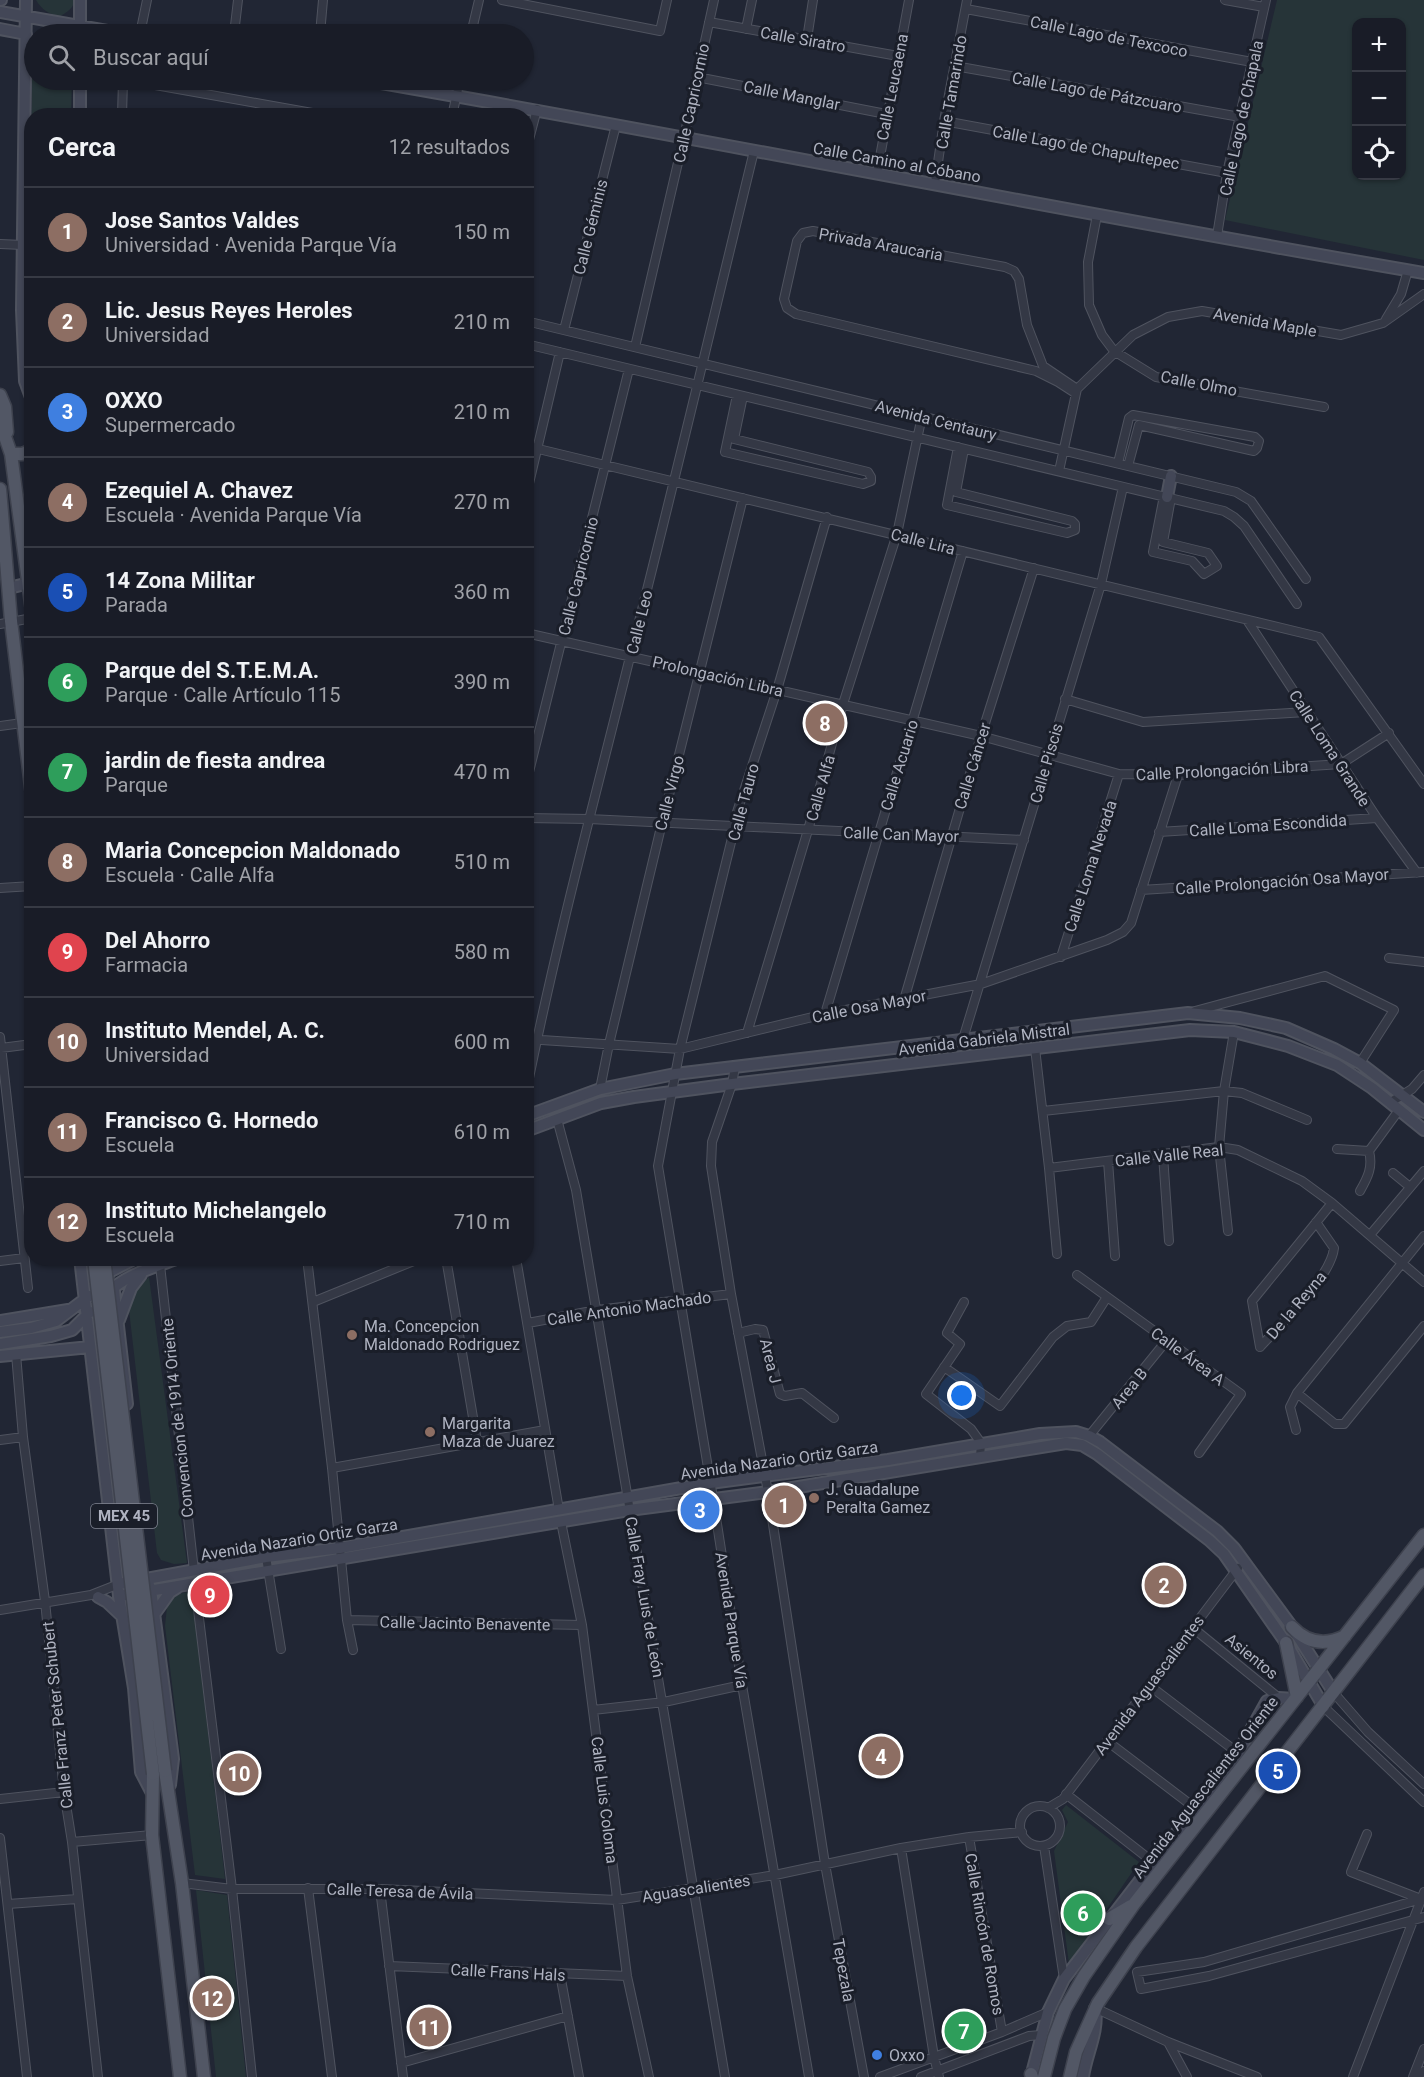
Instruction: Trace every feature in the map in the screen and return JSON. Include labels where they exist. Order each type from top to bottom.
[{"type":"main road","points":[[0,395],[5,408],[7,440]]},
{"type":"main road","points":[[0,422],[11,454],[24,540]]},
{"type":"main road","points":[[11,454],[24,453]]},
{"type":"main road","points":[[0,490],[9,588],[5,622],[24,737]]},
{"type":"main road","name":"MEX 45","points":[[95,1266],[159,1772],[169,1791],[182,1883],[204,2077]]},
{"type":"main road","name":"MEX 45","points":[[105,1266],[159,1772],[153,1796],[153,1835],[180,2077]]},
{"type":"main road","name":"Avenida Aguascalientes Oriente","points":[[1034,2076],[1065,2009],[1084,1976],[1134,1904],[1424,1535]]},
{"type":"main road","points":[[1070,2077],[1076,2052],[1095,2008],[1136,1947],[1424,1575]]},
{"type":"main road","points":[[1292,1627],[1301,1636],[1319,1642],[1336,1641],[1346,1636]]},
{"type":"main road","points":[[1286,1643],[1296,1698]]},
{"type":"main road","points":[[1109,1919],[1134,1904]]},
{"type":"street","points":[[26,0],[26,24]]},
{"type":"street","points":[[80,0],[80,24]]},
{"type":"street","points":[[142,24],[147,0]]},
{"type":"street","points":[[235,24],[238,0]]},
{"type":"street","points":[[321,24],[323,0]]},
{"type":"street","points":[[473,24],[479,0]]},
{"type":"street","points":[[502,0],[660,31],[667,0]]},
{"type":"street","name":"Calle Capricornio","points":[[635,347],[714,0]]},
{"type":"street","points":[[746,29],[752,0]]},
{"type":"street","points":[[807,39],[813,0]]},
{"type":"street","name":"Calle Leucaena","points":[[877,174],[886,114],[909,0]]},
{"type":"street","name":"Calle Tamarindo","points":[[935,183],[944,121],[967,0]]},
{"type":"street","points":[[1225,0],[1265,4]]},
{"type":"street","name":"Calle Lago de Chapala","points":[[1217,236],[1227,173],[1265,4]]},
{"type":"street","name":"Calle Lago de Texcoco","points":[[966,9],[1252,62]]},
{"type":"street","points":[[0,12],[57,24]]},
{"type":"street","name":"Calle Siratro","points":[[709,22],[898,56]]},
{"type":"street","points":[[0,29],[24,34]]},
{"type":"street","name":"Calle Lago de Pátzcuaro","points":[[955,66],[1240,117]]},
{"type":"street","name":"Calle Manglar","points":[[697,76],[886,114]]},
{"type":"street","points":[[25,90],[25,108]]},
{"type":"street","points":[[80,90],[80,108]]},
{"type":"street","points":[[123,108],[124,90]]},
{"type":"street","points":[[182,90],[284,108]]},
{"type":"street","name":"Calle Camino al Cóbano","points":[[422,90],[531,108]]},
{"type":"street","points":[[454,108],[458,90]]},
{"type":"street","name":"Calle Camino al Cóbano","points":[[534,109],[1097,215],[1424,273]]},
{"type":"street","points":[[534,121],[537,109]]},
{"type":"street","name":"Calle Lago de Chapultepec","points":[[944,121],[1227,173]]},
{"type":"street","name":"Calle Géminis","points":[[564,330],[616,125]]},
{"type":"street","name":"Calle Leo","points":[[534,1054],[589,819],[754,151]]},
{"type":"street","points":[[24,174],[24,273]]},
{"type":"street","name":"Calle Olmo","points":[[1097,215],[1088,262],[1089,305],[1102,335],[1114,351],[1156,376],[1324,407]]},
{"type":"street","name":"Privada Araucaria","points":[[1040,369],[1019,279],[1014,271],[1005,267],[813,231],[803,233],[797,241],[784,299],[788,308],[796,314],[1040,369],[1076,391]]},
{"type":"street","points":[[0,244],[23,244]]},
{"type":"street","points":[[1383,323],[1401,294],[1408,270]]},
{"type":"street","name":"Avenida Maple","points":[[1076,391],[1114,351],[1133,335],[1168,317],[1202,311],[1341,335],[1383,323],[1424,294]]},
{"type":"street","name":"Avenida Centaury","points":[[534,323],[1236,492],[1251,501],[1306,579]]},
{"type":"street","name":"Avenida Centaury","points":[[534,346],[1224,511],[1244,526],[1297,604]]},
{"type":"street","points":[[534,464],[560,352]]},
{"type":"street","name":"Calle Capricornio","points":[[534,752],[629,369]]},
{"type":"street","points":[[1059,471],[1076,391]]},
{"type":"street","points":[[740,395],[734,439],[868,472],[871,481],[863,484],[725,452],[740,395]]},
{"type":"street","points":[[1118,463],[1129,418],[1133,415],[1255,438],[1259,441],[1254,451],[1139,425],[1128,465]]},
{"type":"street","name":"Calle Alfa","points":[[747,1033],[843,704],[897,534],[922,416]]},
{"type":"street","name":"Calle Lira","points":[[534,447],[1319,637],[1389,733]]},
{"type":"street","points":[[961,448],[956,492],[1072,520],[1075,530],[1067,533],[947,505],[961,448]]},
{"type":"street","points":[[1168,497],[1153,552],[1192,561],[1204,574],[1217,566],[1208,553],[1163,542],[1172,476]]},
{"type":"street","name":"Calle Piscis","points":[[963,1039],[1101,584],[1123,487]]},
{"type":"street","name":"Calle Virgo","points":[[600,1089],[662,823],[743,498]]},
{"type":"street","name":"Calle Tauro","points":[[672,1091],[736,815],[777,690],[828,517]]},
{"type":"street","name":"Calle Acuario","points":[[825,1014],[963,551]]},
{"type":"street","name":"Calle Cáncer","points":[[904,1000],[981,736],[1034,568]]},
{"type":"street","points":[[9,588],[24,582]]},
{"type":"street","points":[[5,622],[24,619]]},
{"type":"street","name":"Calle Loma Grande","points":[[1247,620],[1377,818],[1420,872]]},
{"type":"street","name":"Prolongación Libra","points":[[534,635],[981,736],[1048,754]]},
{"type":"street","points":[[1065,699],[1143,722],[1306,712]]},
{"type":"street","points":[[0,726],[22,723]]},
{"type":"street","points":[[1389,733],[1424,784]]},
{"type":"street","name":"Calle Prolongación Libra","points":[[1048,754],[1119,774],[1178,775],[1341,764],[1389,733]]},
{"type":"street","name":"Calle Loma Nevada","points":[[1061,957],[1119,774]]},
{"type":"street","points":[[1141,890],[1178,775]]},
{"type":"street","name":"Calle Can Mayor","points":[[534,818],[1024,840]]},
{"type":"street","name":"Calle Loma Escondida","points":[[1159,832],[1377,818]]},
{"type":"street","name":"Calle Prolongación Osa Mayor","points":[[1141,890],[1420,872]]},
{"type":"street","points":[[0,888],[24,886]]},
{"type":"street","name":"Calle Osa Mayor","points":[[537,1040],[680,1049],[825,1014],[981,984],[1061,957],[1123,932],[1131,923],[1141,890]]},
{"type":"street","points":[[1389,958],[1424,962]]},
{"type":"street","points":[[1188,1013],[1325,976],[1394,1010],[1360,1063]]},
{"type":"street","name":"Avenida Gabriela Mistral","points":[[534,1113],[600,1089],[675,1074],[1188,1013],[1240,1018],[1286,1028],[1360,1063],[1424,1112]]},
{"type":"street","name":"Avenida Gabriela Mistral","points":[[534,1128],[601,1103],[672,1091],[1190,1030],[1233,1032],[1288,1046],[1336,1065],[1391,1102],[1424,1130]]},
{"type":"street","points":[[1228,1231],[1219,1147],[1224,1091],[1233,1032]]},
{"type":"street","points":[[0,1037],[24,1258],[0,1261]]},
{"type":"street","points":[[1,1048],[24,1045]]},
{"type":"street","points":[[1035,1048],[1057,1254]]},
{"type":"street","points":[[735,1067],[732,1084],[712,1142],[711,1166],[731,1294],[768,1492],[825,1864]]},
{"type":"street","points":[[1391,1102],[1403,1096],[1424,1075]]},
{"type":"street","name":"Avenida Parque Vía","points":[[672,1091],[658,1166],[742,1685],[809,2077]]},
{"type":"street","points":[[1043,1111],[1224,1091],[1242,1093],[1306,1120]]},
{"type":"street","points":[[1369,1151],[1400,1110]]},
{"type":"street","name":"Calle Fray Luis de León","points":[[557,1119],[576,1190],[629,1510],[664,1702],[725,2077]]},
{"type":"street","points":[[0,1126],[9,1125]]},
{"type":"street","name":"Calle Valle Real","points":[[1049,1168],[1219,1147],[1238,1150],[1302,1180],[1424,1282]]},
{"type":"street","points":[[1337,1149],[1369,1151]]},
{"type":"street","points":[[1360,1191],[1367,1180],[1372,1163],[1369,1151]]},
{"type":"street","points":[[1163,1155],[1169,1241]]},
{"type":"street","points":[[1108,1161],[1115,1256]]},
{"type":"street","points":[[1370,1235],[1424,1171]]},
{"type":"street","points":[[1393,1173],[1410,1187]]},
{"type":"street","points":[[1316,1222],[1332,1203]]},
{"type":"street","name":"De la Reyna","points":[[1316,1222],[1334,1248],[1333,1257],[1317,1283],[1260,1347],[1252,1301],[1316,1222]]},
{"type":"street","points":[[1296,1430],[1290,1407],[1297,1393],[1424,1236]]},
{"type":"street","points":[[25,1266],[28,1288]]},
{"type":"street","points":[[81,1266],[119,1596],[134,1688],[141,1772],[153,1796]]},
{"type":"street","points":[[110,1266],[173,1760],[169,1791]]},
{"type":"street","points":[[0,1332],[31,1328],[56,1321],[84,1301],[111,1271],[121,1266]]},
{"type":"street","points":[[0,1344],[72,1330],[113,1287],[158,1266]]},
{"type":"street","name":"Convencion de 1914 Oriente","points":[[160,1266],[194,1571]]},
{"type":"street","points":[[308,1266],[347,1620],[353,1650]]},
{"type":"street","points":[[313,1302],[401,1266]]},
{"type":"street","points":[[447,1266],[477,1441]]},
{"type":"street","points":[[517,1266],[559,1510]]},
{"type":"street","points":[[118,1323],[131,1288],[145,1271]]},
{"type":"street","name":"Calle Área A","points":[[1077,1275],[1241,1394],[1198,1452]]},
{"type":"street","name":"Calle Antonio Machado","points":[[528,1323],[597,1310],[731,1294]]},
{"type":"street","points":[[944,1367],[1000,1406],[1053,1337],[1067,1326],[1091,1322],[1107,1297]]},
{"type":"street","points":[[964,1302],[947,1333],[960,1344],[926,1394],[971,1429],[981,1443],[980,1457]]},
{"type":"street","points":[[0,1321],[71,1309]]},
{"type":"street","points":[[1297,1393],[1335,1424],[1344,1424],[1424,1326]]},
{"type":"street","name":"Area J","points":[[738,1333],[755,1329],[763,1330],[780,1394],[785,1396],[802,1393],[834,1418]]},
{"type":"street","points":[[44,1336],[66,1350]]},
{"type":"street","name":"Area B","points":[[1089,1436],[1167,1340]]},
{"type":"street","points":[[0,1356],[90,1347]]},
{"type":"street","name":"Calle Franz Peter Schubert","points":[[16,1354],[23,1437],[45,1602],[64,1792],[72,1842],[98,2077]]},
{"type":"street","points":[[332,1468],[545,1430]]},
{"type":"street","name":"Avenida Nazario Ortiz Garza","points":[[118,1584],[178,1587],[195,1585],[341,1553],[627,1498],[710,1484],[888,1460],[1040,1434],[1076,1432],[1089,1436],[1116,1454],[1217,1531],[1245,1561],[1320,1668],[1334,1693]]},
{"type":"street","points":[[0,1440],[23,1437]]},
{"type":"street","name":"Avenida Nazario Ortiz Garza","points":[[119,1596],[149,1584],[194,1571],[266,1557],[341,1553],[561,1522],[629,1510],[768,1492],[1066,1443],[1082,1445],[1097,1454],[1224,1554],[1286,1643],[1324,1707]]},
{"type":"street","name":"Calle Luis Coloma","points":[[561,1522],[582,1625],[627,1976],[649,2077]]},
{"type":"street","points":[[266,1557],[281,1649]]},
{"type":"street","points":[[1236,1571],[1245,1561]]},
{"type":"street","name":"Avenida Aguascalientes","points":[[1047,1808],[1064,1796],[1236,1571]]},
{"type":"street","points":[[94,1596],[118,1584]]},
{"type":"street","points":[[195,1585],[252,2077]]},
{"type":"street","points":[[153,1616],[170,1593],[178,1587]]},
{"type":"street","points":[[94,1596],[107,1602],[123,1617]]},
{"type":"street","points":[[0,1610],[94,1596],[119,1596]]},
{"type":"street","name":"Calle Jacinto Benavente","points":[[347,1620],[582,1625]]},
{"type":"street","name":"Asientos","points":[[1193,1628],[1279,1698],[1296,1698]]},
{"type":"street","points":[[593,1710],[664,1702],[742,1685]]},
{"type":"street","points":[[1150,1686],[1238,1753]]},
{"type":"street","points":[[1334,1693],[1368,1731],[1424,1784]]},
{"type":"street","points":[[1034,2076],[1041,2035],[1048,2012],[1064,1979],[1238,1753],[1267,1701],[1279,1698]]},
{"type":"street","points":[[1324,1707],[1424,1802]]},
{"type":"street","points":[[1107,1741],[1195,1808]]},
{"type":"street","points":[[0,1799],[64,1792]]},
{"type":"street","points":[[1064,1796],[1153,1862]]},
{"type":"street","name":"Avenida Aguascalientes","points":[[1058,1818],[1064,1796]]},
{"type":"street","points":[[1037,1807],[1047,1808],[1058,1818],[1060,1830],[1058,1836],[1044,1846],[1028,1841],[1022,1832],[1021,1821],[1027,1812],[1037,1807]]},
{"type":"street","points":[[775,1875],[901,1848],[969,1837],[1022,1832]]},
{"type":"street","points":[[1367,1834],[1351,1872],[1423,1896]]},
{"type":"street","points":[[72,1842],[153,1835]]},
{"type":"street","name":"Calle Rincón de Romos","points":[[969,1837],[1002,2032]]},
{"type":"street","points":[[0,1838],[27,2077]]},
{"type":"street","points":[[1044,1846],[1064,1979]]},
{"type":"street","points":[[901,1848],[938,2074]]},
{"type":"street","name":"Tepezala","points":[[825,1864],[864,2077]]},
{"type":"street","name":"Aguascalientes","points":[[617,1900],[775,1875]]},
{"type":"street","name":"Calle Teresa de Ávila","points":[[182,1883],[232,1889],[380,1889],[617,1900]]},
{"type":"street","points":[[308,1888],[332,2077]]},
{"type":"street","points":[[380,1889],[403,2077]]},
{"type":"street","points":[[1353,2077],[1423,1896]]},
{"type":"street","points":[[1423,1896],[1204,1962],[1137,1972],[1141,1989],[1209,1976],[1424,1917]]},
{"type":"street","points":[[8,1904],[77,1899]]},
{"type":"street","points":[[1204,1962],[1209,1976]]},
{"type":"street","name":"Calle Frans Hals","points":[[389,1966],[627,1976]]},
{"type":"street","points":[[560,1974],[579,2077]]},
{"type":"street","points":[[1095,2008],[1168,2042],[1257,2077]]},
{"type":"street","points":[[1083,2077],[1097,2018],[1095,2008]]},
{"type":"street","points":[[880,2077],[1002,2032],[1048,2012]]},
{"type":"street","points":[[401,2063],[567,2016]]},
{"type":"street","points":[[921,2077],[938,2074],[1029,2036],[1041,2035]]},
{"type":"street","points":[[1168,2042],[1186,2077]]},
{"type":"street","points":[[1415,2077],[1424,2049]]},
{"type":"street","points":[[1415,2077],[1424,2071]]},
{"type":"shaded area","points":[[36,0],[75,0],[71,8],[59,17],[46,11]]},
{"type":"shaded area","points":[[1277,0],[1424,0],[1424,260],[1225,220]]},
{"type":"shaded area","points":[[32,90],[72,90],[71,108],[32,108]]},
{"type":"shaded area","points":[[149,1277],[187,1563],[174,1564],[161,1560],[157,1553],[129,1310],[136,1290]]},
{"type":"shaded area","points":[[192,1593],[225,1879],[195,1875],[165,1626],[167,1607],[176,1595]]},
{"type":"shaded area","points":[[1066,1805],[1139,1862],[1069,1964],[1054,1851],[1068,1822],[1062,1810]]},
{"type":"shaded area","points":[[196,1890],[227,1895],[246,2077],[216,2077]]},
{"type":"place","name":"Maria Concepcion Maldonado","points":[[825,723]]},
{"type":"place","name":"Ma. Concepcion Maldonado Rodriguez","points":[[352,1335]]},
{"type":"place","name":"Margarita Maza de Juarez","points":[[430,1432]]},
{"type":"place","name":"J. Guadalupe Peralta Gamez","points":[[814,1498]]},
{"type":"place","name":"Jose Santos Valdes","points":[[784,1505]]},
{"type":"place","name":"OXXO","points":[[700,1510]]},
{"type":"place","name":"Lic. Jesus Reyes Heroles","points":[[1164,1585]]},
{"type":"place","name":"Del Ahorro","points":[[210,1595]]},
{"type":"place","name":"Ezequiel A. Chavez","points":[[881,1756]]},
{"type":"place","name":"14 Zona Militar","points":[[1278,1771]]},
{"type":"place","name":"Instituto Mendel, A. C.","points":[[239,1773]]},
{"type":"place","name":"Parque del S.T.E.M.A.","points":[[1083,1913]]},
{"type":"place","name":"Instituto Michelangelo","points":[[212,1998]]},
{"type":"place","name":"Francisco G. Hornedo","points":[[429,2027]]},
{"type":"place","name":"jardin de fiesta andrea","points":[[964,2031]]},
{"type":"place","name":"Oxxo","points":[[877,2055]]}]
